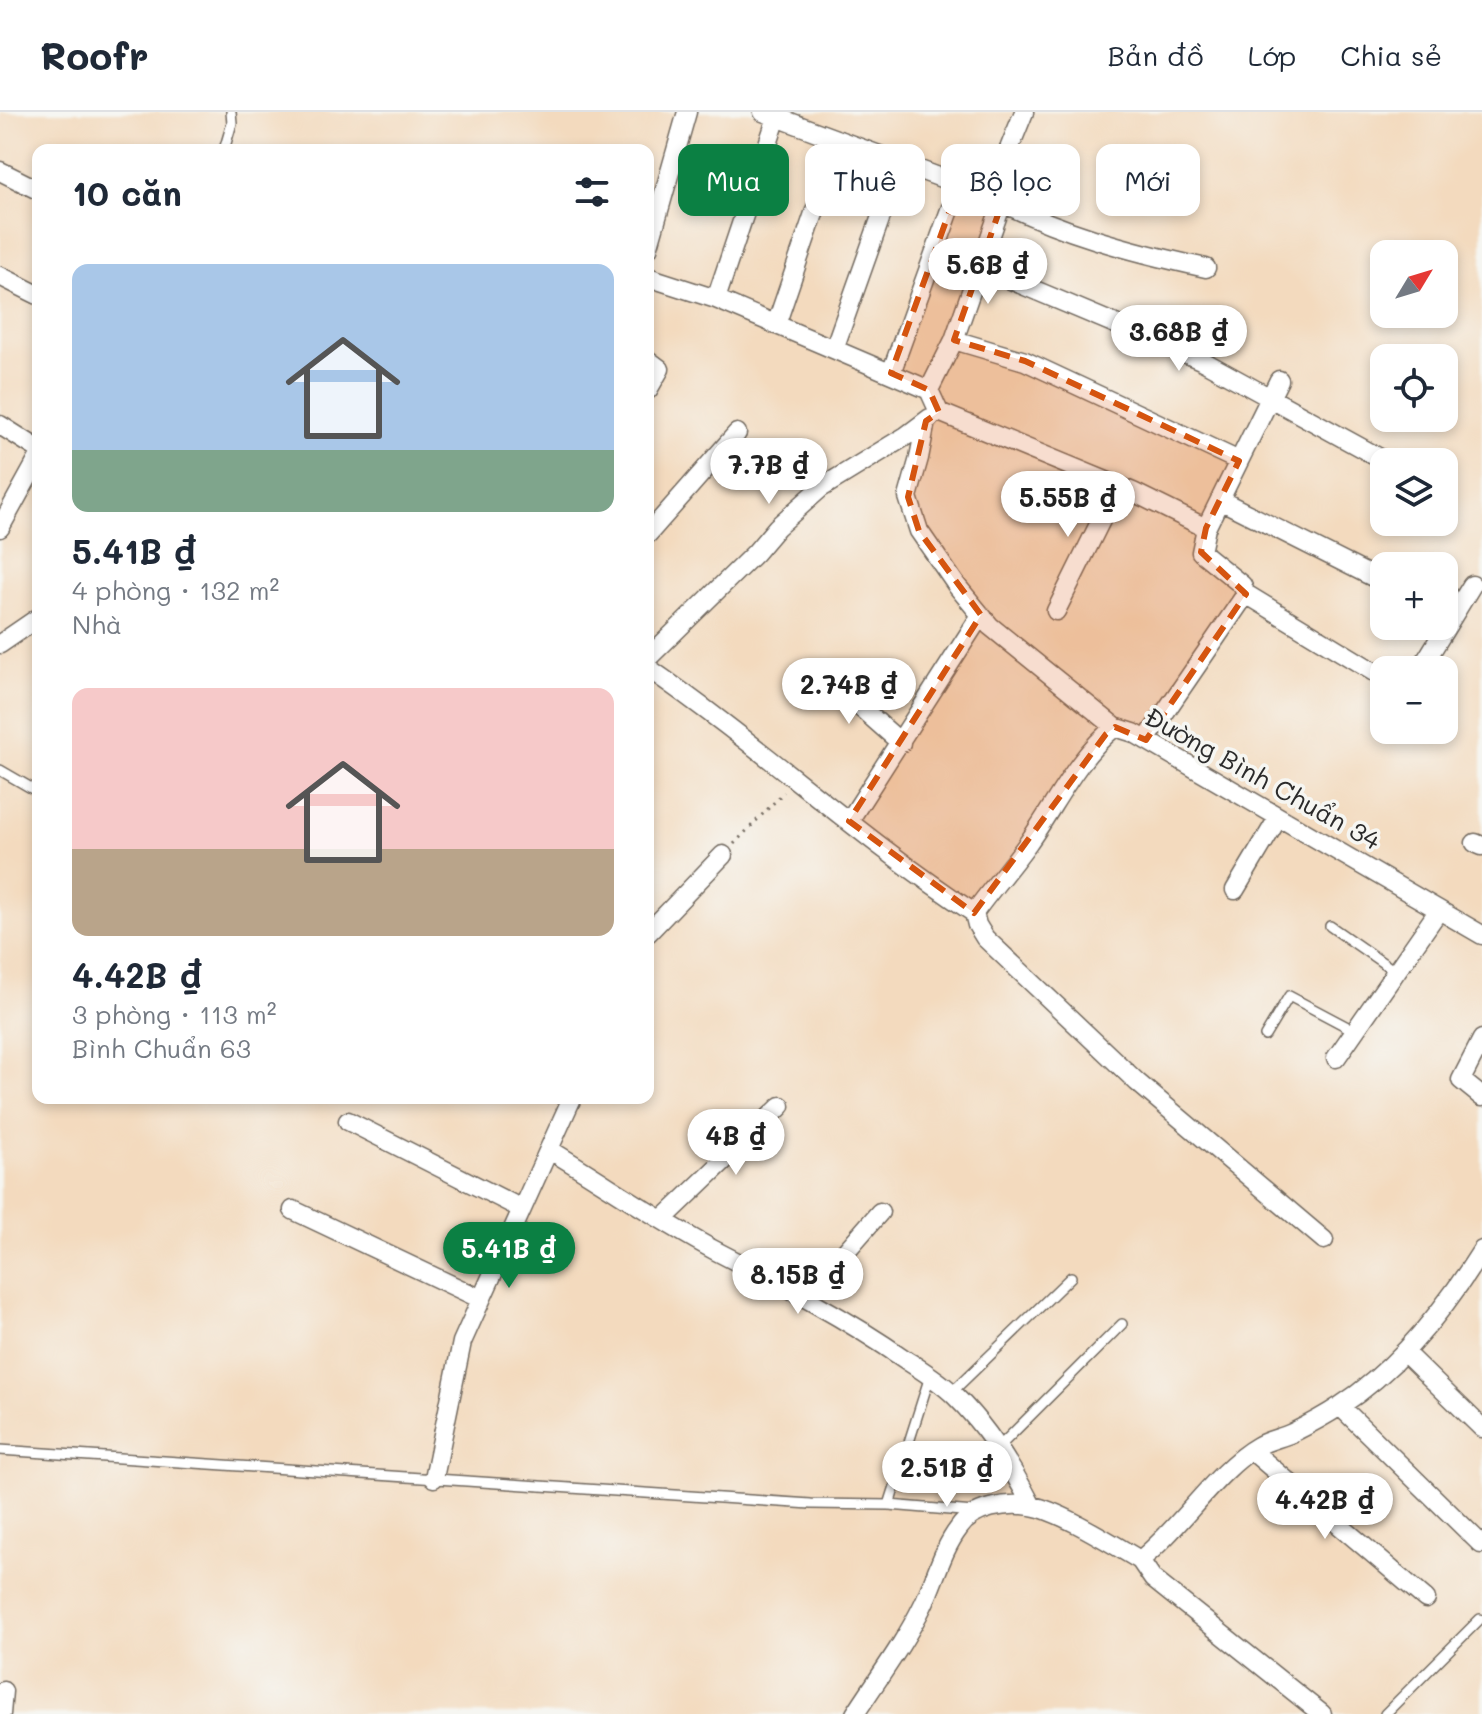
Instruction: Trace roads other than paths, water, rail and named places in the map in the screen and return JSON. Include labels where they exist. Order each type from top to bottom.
[{"type":"street","points":[[654,228],[687,112]]},
{"type":"street","points":[[1014,144],[1024,112]]},
{"type":"street","points":[[716,299],[770,114],[850,144]]},
{"type":"street","points":[[776,325],[839,140]]},
{"type":"street","points":[[0,171],[32,187]]},
{"type":"street","points":[[834,349],[881,216]]},
{"type":"street","points":[[891,373],[948,216]]},
{"type":"street","points":[[992,216],[980,267],[954,340],[929,390],[932,417],[908,497],[919,531],[957,586],[990,626],[1115,727]]},
{"type":"street","points":[[1032,216],[1142,254],[1206,268]]},
{"type":"street","points":[[980,267],[1201,360],[1370,452]]},
{"type":"street","points":[[0,276],[32,292]]},
{"type":"street","points":[[654,279],[716,299],[929,390]]},
{"type":"street","points":[[954,340],[1025,361],[1239,461]]},
{"type":"street","points":[[1279,380],[1206,528],[1201,552],[1242,585],[1246,594],[1370,669]]},
{"type":"street","points":[[932,417],[1118,486],[1206,528]]},
{"type":"street","points":[[654,652],[755,553],[777,527],[821,488],[932,417]]},
{"type":"street","points":[[0,425],[32,445]]},
{"type":"street","points":[[654,527],[737,433]]},
{"type":"street","points":[[0,528],[32,470]]},
{"type":"street","points":[[1056,611],[1118,486]]},
{"type":"street","points":[[1220,500],[1370,575]]},
{"type":"street","points":[[1429,656],[1472,585]]},
{"type":"street","points":[[1146,740],[1246,594]]},
{"type":"street","points":[[849,821],[981,615]]},
{"type":"street","points":[[0,644],[32,622]]},
{"type":"street","points":[[654,672],[974,913],[985,938],[1137,1082],[1324,1240]]},
{"type":"street","points":[[825,676],[901,743]]},
{"type":"street","name":"Đường Bình Chuẩn 34","points":[[974,913],[1029,842],[1065,786],[1097,744],[1115,727],[1146,740],[1482,935]]},
{"type":"street","points":[[1235,890],[1278,818]]},
{"type":"street","points":[[654,920],[723,855]]},
{"type":"street","points":[[1336,1058],[1439,910]]},
{"type":"street","points":[[1482,1039],[1461,1080],[1482,1097]]},
{"type":"street","points":[[434,1478],[462,1342],[569,1104]]},
{"type":"street","points":[[663,1219],[781,1106]]},
{"type":"street","points":[[348,1121],[522,1209]]},
{"type":"street","points":[[550,1150],[713,1249],[806,1297],[930,1376],[951,1393],[997,1449],[1016,1475],[1032,1506]]},
{"type":"street","points":[[293,1210],[481,1299]]},
{"type":"street","points":[[806,1297],[880,1212]]},
{"type":"street","points":[[1140,1560],[1232,1467],[1252,1451],[1340,1406],[1376,1379],[1404,1352],[1464,1280],[1482,1250]]},
{"type":"street","points":[[1404,1352],[1482,1428]]},
{"type":"street","points":[[1340,1406],[1481,1544]]},
{"type":"street","points":[[1252,1451],[1426,1599]]},
{"type":"street","points":[[860,1712],[921,1609],[959,1527],[974,1512],[1004,1506],[1032,1506],[1140,1560],[1153,1579],[1322,1714]]},
{"type":"street","points":[[1,1714],[3,1691]]},
{"type":"lane","points":[[226,144],[232,123],[231,112]]},
{"type":"lane","points":[[0,770],[32,789]]},
{"type":"lane","points":[[1330,926],[1396,972]]},
{"type":"lane","points":[[1265,1036],[1289,996],[1355,1031]]},
{"type":"lane","points":[[951,1393],[1071,1277]]},
{"type":"lane","points":[[997,1449],[1122,1324]]},
{"type":"lane","points":[[889,1505],[930,1376]]},
{"type":"lane","points":[[0,1450],[974,1512]]},
{"type":"lane","points":[[1385,1714],[1480,1619]]}]
